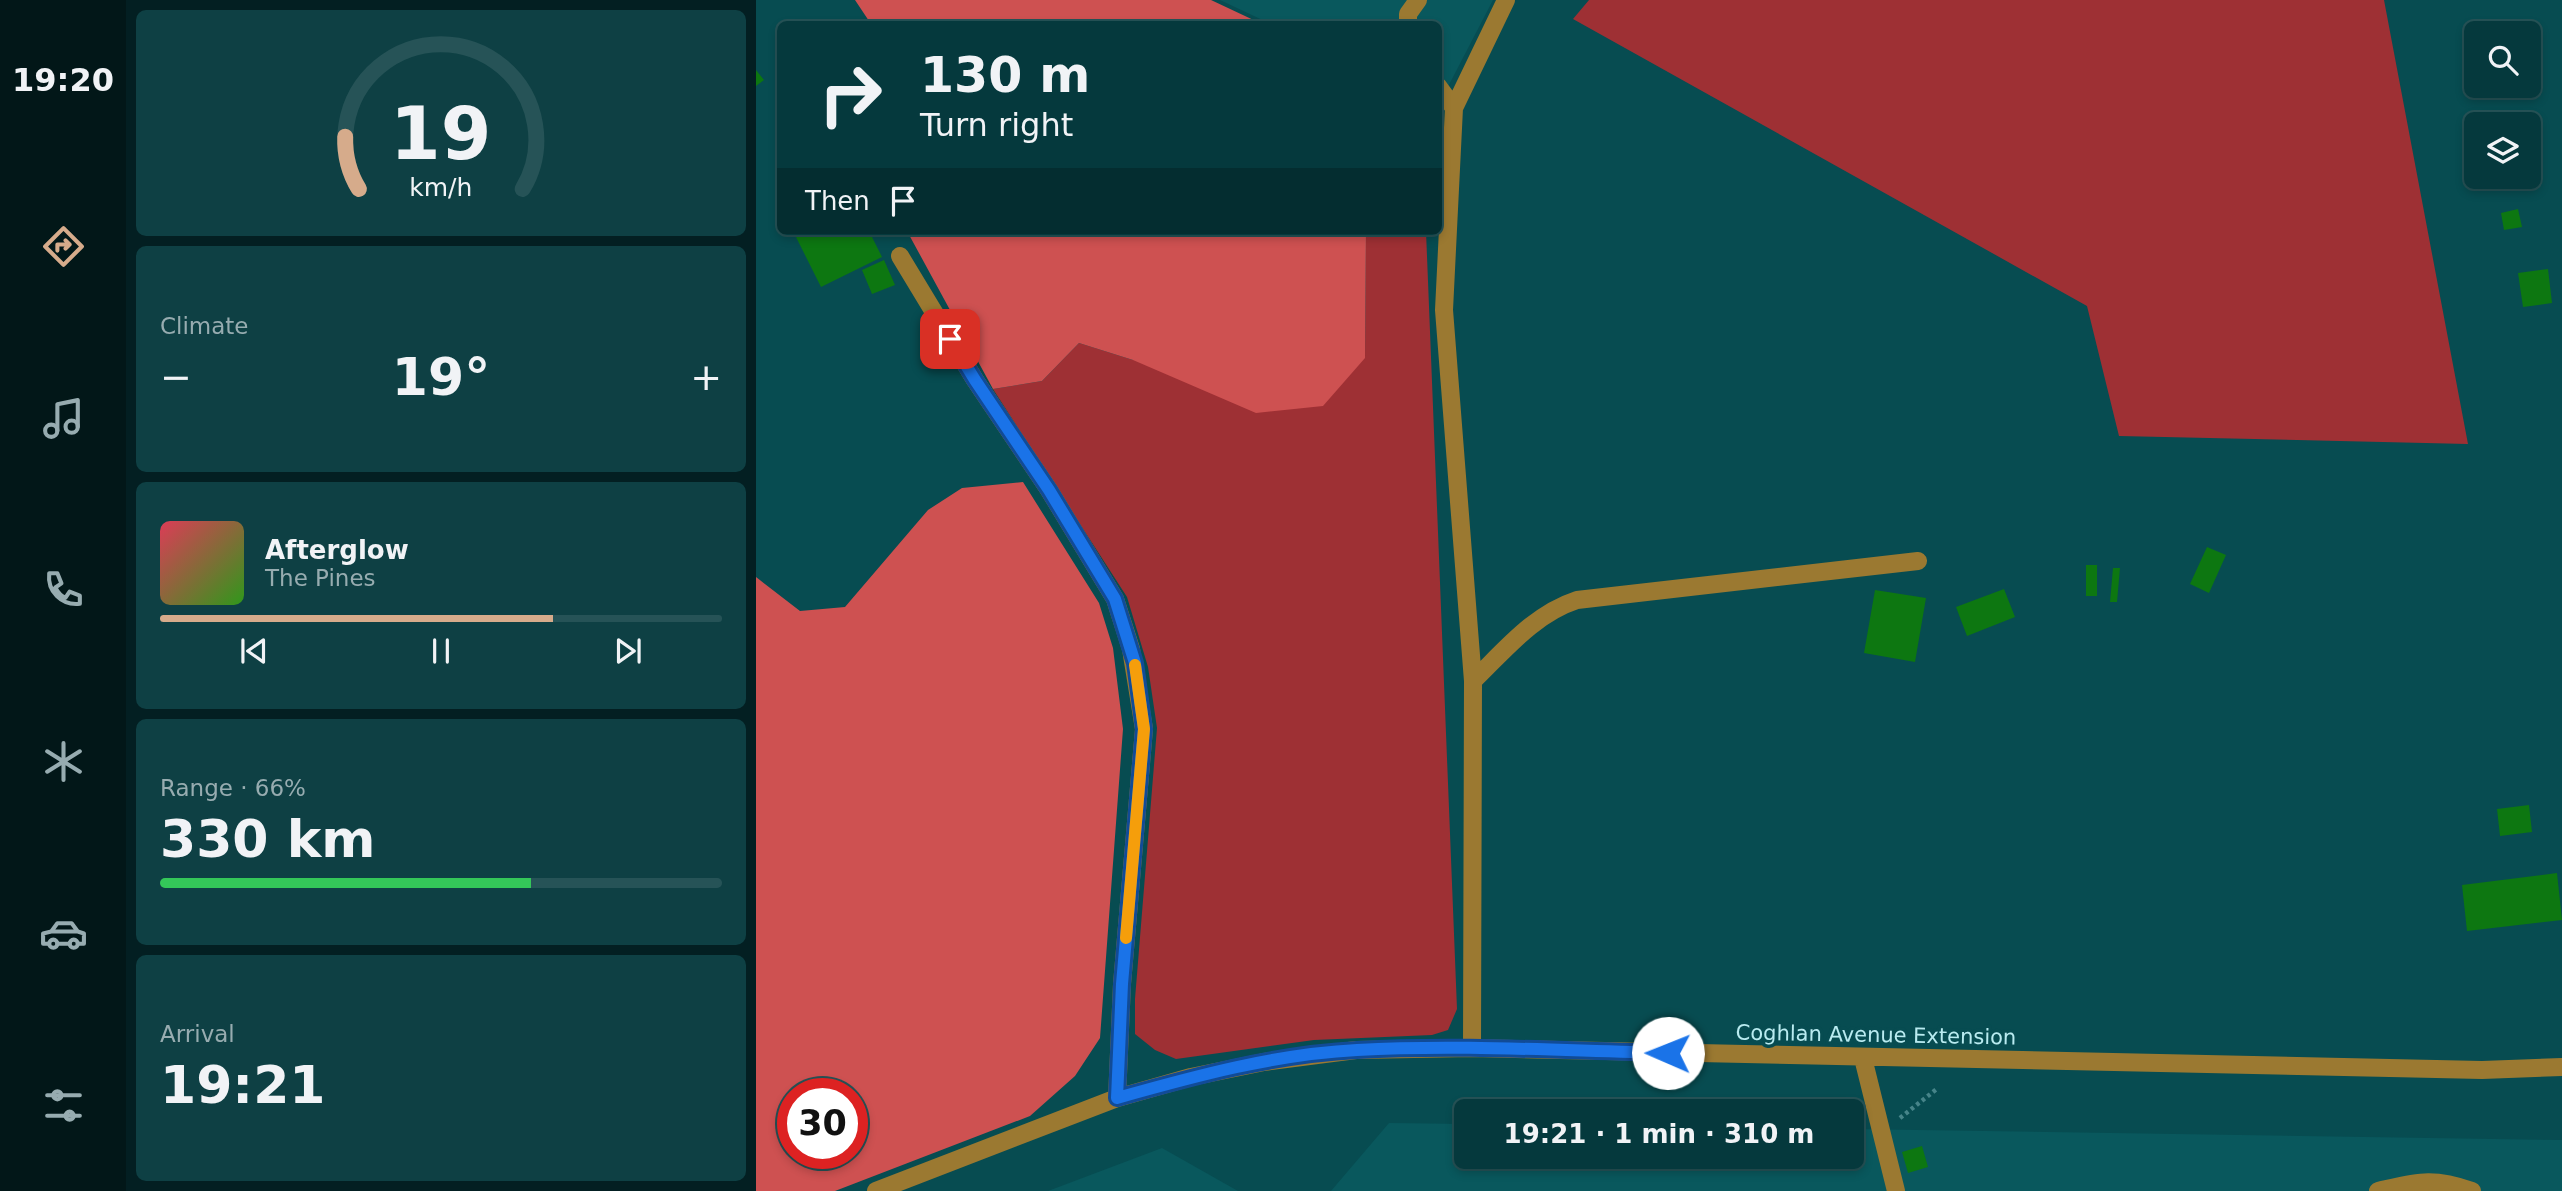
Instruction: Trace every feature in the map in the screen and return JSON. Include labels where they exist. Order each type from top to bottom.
[{"type":"street","points":[[1408,21],[1408,14],[1418,0]]},
{"type":"street","points":[[1472,1048],[1473,681],[1444,310],[1454,108],[1502,1]]},
{"type":"street","points":[[1442,92],[1454,108]]},
{"type":"street","points":[[900,256],[975,380],[1049,490],[1115,599],[1131,649],[1138,678],[1144,729],[1122,984],[1117,1098]]},
{"type":"street","points":[[1473,681],[1528,627],[1558,607],[1577,600],[1918,561]]},
{"type":"street","name":"Coghlan Avenue Extension","points":[[876,1191],[1117,1098],[1191,1077],[1264,1062],[1356,1050],[1472,1048],[2482,1070],[2562,1067]]},
{"type":"street","points":[[1863,1058],[1896,1191]]},
{"type":"street","points":[[2378,1191],[2422,1181],[2450,1184],[2472,1191]]},
{"type":"shaded area","points":[[855,0],[1211,0],[1256,21],[869,21]]},
{"type":"shaded area","points":[[1220,0],[1493,0],[1442,98],[1442,21],[1265,21]]},
{"type":"shaded area","points":[[1589,0],[2384,0],[2468,444],[2119,436],[2087,306],[1573,19]]},
{"type":"shaded area","points":[[909,235],[1366,235],[1365,358],[1323,406],[1256,413],[1133,360],[1079,343],[1042,381],[993,389]]},
{"type":"shaded area","points":[[1366,235],[1426,235],[1457,1009],[1448,1030],[1432,1035],[1314,1040],[1176,1059],[1155,1050],[1135,1034],[1135,999],[1157,728],[1148,667],[1127,597],[993,389],[1042,381],[1079,343],[1133,360],[1365,358]]},
{"type":"shaded area","points":[[1023,482],[1099,603],[1113,648],[1123,729],[1100,1038],[1075,1076],[1030,1116],[835,1191],[756,1191],[756,577],[800,611],[845,607],[928,510],[962,488]]},
{"type":"shaded area","points":[[1389,1123],[1454,1124],[1454,1169],[1864,1169],[1864,1129],[2562,1140],[2562,1191],[1331,1191]]},
{"type":"shaded area","points":[[1162,1148],[1238,1191],[1048,1191]]},
{"type":"building","points":[[756,70],[764,80],[756,86]]},
{"type":"building","points":[[2518,209],[2522,227],[2504,230],[2501,213]]},
{"type":"building","points":[[795,235],[871,235],[882,257],[821,287]]},
{"type":"building","points":[[884,260],[895,285],[872,294],[862,270]]},
{"type":"building","points":[[2548,269],[2552,303],[2523,307],[2518,273]]},
{"type":"building","points":[[2207,547],[2226,555],[2209,593],[2190,584]]},
{"type":"building","points":[[2086,565],[2097,565],[2097,596],[2086,596]]},
{"type":"building","points":[[2113,568],[2120,568],[2117,602],[2110,602]]},
{"type":"building","points":[[2004,589],[2015,617],[1967,636],[1956,607]]},
{"type":"building","points":[[1875,590],[1926,598],[1915,662],[1864,653]]},
{"type":"building","points":[[2529,805],[2532,832],[2500,836],[2497,809]]},
{"type":"building","points":[[2557,873],[2562,920],[2467,931],[2462,885]]},
{"type":"building","points":[[1922,1146],[1928,1167],[1908,1173],[1902,1152]]},
{"type":"slow traffic","points":[[1126,938],[1144,729],[1135,665]]},
{"type":"route","points":[[950,339],[1049,490],[1115,599],[1135,663],[1144,729],[1122,984],[1117,1098],[1191,1077],[1264,1062],[1356,1050],[1472,1048],[1668,1053]]}]
